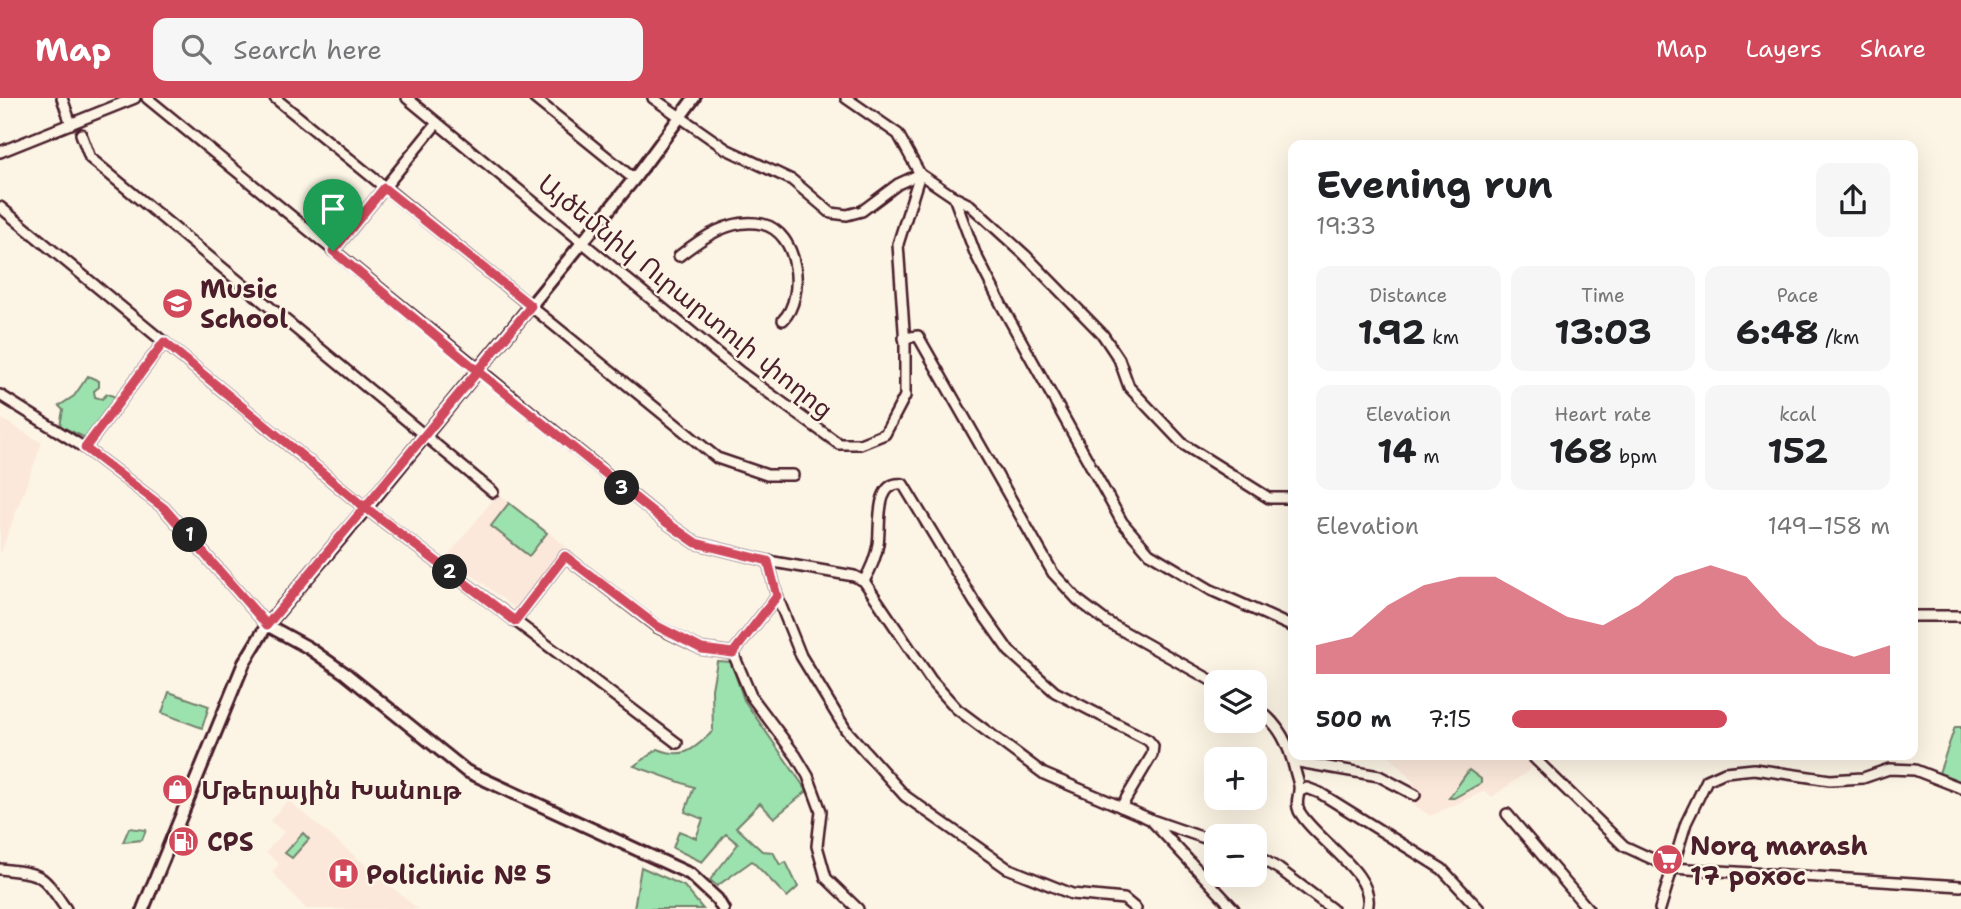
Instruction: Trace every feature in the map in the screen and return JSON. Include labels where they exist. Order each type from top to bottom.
[{"type":"main road","points":[[143,909],[244,663],[267,625],[366,508],[634,179],[694,98]]},
{"type":"main road","points":[[267,625],[309,648],[346,674],[466,771],[690,874],[717,899],[723,909]]},
{"type":"street","points":[[62,98],[71,124]]},
{"type":"street","points":[[0,152],[135,98]]},
{"type":"street","points":[[147,98],[663,520],[696,543],[768,561],[854,576],[864,581],[931,680],[957,709],[1044,774],[1150,819],[1204,838]]},
{"type":"street","points":[[275,98],[718,458],[767,475],[793,475]]},
{"type":"street","name":"Այծեմնիկ Ուրարտուի փողոց","points":[[407,98],[740,372],[839,444],[860,444],[886,434],[905,396],[904,338]]},
{"type":"street","points":[[534,98],[634,179]]},
{"type":"street","points":[[653,98],[726,149],[792,180],[831,213],[847,215],[862,211],[898,184],[920,174]]},
{"type":"street","points":[[846,98],[898,134],[920,174],[970,205],[1025,255],[1103,335],[1119,359],[1129,387],[1183,444],[1269,498],[1288,498]]},
{"type":"street","points":[[333,251],[437,123]]},
{"type":"street","points":[[81,134],[90,158],[493,492]]},
{"type":"street","points":[[920,174],[898,244],[904,338],[918,336],[1053,573],[1079,600],[1107,622],[1204,676]]},
{"type":"street","points":[[954,197],[975,253],[1002,306],[1122,522],[1149,553],[1212,590],[1288,625]]},
{"type":"street","points":[[0,207],[366,508],[677,743]]},
{"type":"street","points":[[679,256],[710,233],[722,228],[748,223],[771,227],[788,246],[796,276],[795,299],[789,314],[783,320]]},
{"type":"street","points":[[85,448],[164,342]]},
{"type":"street","points":[[0,395],[85,448],[164,508],[267,625]]},
{"type":"street","points":[[864,581],[872,568],[878,546],[881,500],[897,484],[906,486],[975,603],[1009,651],[1055,692],[1148,740],[1153,746],[1152,755],[1121,807]]},
{"type":"street","points":[[515,621],[565,556],[657,626],[702,649],[733,653]]},
{"type":"street","points":[[768,561],[777,596],[801,656],[846,730],[905,796],[1007,868],[1072,894],[1124,899],[1136,909]]},
{"type":"street","points":[[733,653],[777,596]]},
{"type":"street","points":[[1918,616],[1961,616]]},
{"type":"street","points":[[733,653],[751,696],[808,776],[821,811],[817,846],[826,878],[858,909]]},
{"type":"street","points":[[1267,715],[1288,747]]},
{"type":"street","points":[[1536,760],[1624,846],[1672,868],[1961,886]]},
{"type":"street","points":[[1367,909],[1370,898],[1364,882],[1301,813],[1297,801],[1300,790],[1293,761],[1379,776],[1415,795]]},
{"type":"street","points":[[1660,909],[1686,823],[1707,780],[1726,772],[1754,769],[1830,780],[1863,778],[1889,769],[1915,771],[1961,788]]},
{"type":"street","points":[[1300,790],[1307,788],[1320,793],[1442,869],[1479,909]]},
{"type":"street","points":[[1507,814],[1588,909]]},
{"type":"street","points":[[1150,819],[1234,909]]},
{"type":"street","points":[[1267,862],[1332,909]]},
{"type":"street","points":[[0,869],[29,872],[45,878],[66,909]]},
{"type":"shaded area","points":[[0,418],[42,443],[0,555]]},
{"type":"shaded area","points":[[498,493],[566,546],[517,610],[448,556]]},
{"type":"shaded area","points":[[1393,760],[1530,760],[1534,763],[1534,767],[1492,797],[1485,791],[1430,816],[1404,798],[1413,782]]},
{"type":"shaded area","points":[[288,800],[418,909],[306,909],[272,872],[279,864],[266,852],[284,832],[270,821]]},
{"type":"green space","points":[[88,376],[99,381],[99,387],[94,391],[95,397],[102,399],[107,394],[116,397],[88,439],[60,426],[63,410],[59,406],[74,396]]},
{"type":"green space","points":[[509,503],[547,533],[529,556],[491,526]]},
{"type":"green space","points":[[717,661],[731,662],[744,700],[807,791],[774,818],[760,803],[736,827],[762,851],[773,852],[780,865],[786,862],[798,887],[787,897],[752,861],[717,886],[710,880],[738,844],[726,834],[702,862],[673,848],[679,831],[696,838],[703,819],[685,812],[694,787],[634,766],[658,749],[675,753],[688,751],[713,731],[712,689]]},
{"type":"green space","points":[[169,692],[209,706],[202,728],[162,713]]},
{"type":"green space","points":[[1955,727],[1961,727],[1961,782],[1939,773]]},
{"type":"green space","points":[[1469,770],[1481,779],[1481,783],[1454,798],[1449,798]]},
{"type":"green space","points":[[129,828],[146,830],[142,840],[123,842]]},
{"type":"green space","points":[[303,833],[309,839],[292,858],[285,853]]},
{"type":"green space","points":[[641,867],[684,886],[703,909],[634,909]]},
{"type":"place","name":"Music School","points":[[177,303]]},
{"type":"place","name":"Մթերային Խանութ","points":[[178,789]]},
{"type":"place","name":"CPS","points":[[184,841]]},
{"type":"place","name":"Norq marash 17 poxoc","points":[[1667,860]]},
{"type":"place","name":"Policlinic № 5","points":[[343,874]]},
{"type":"route","points":[[333,251],[384,188],[531,306],[478,371],[663,520],[696,543],[768,561],[777,596],[733,653],[702,649],[657,626],[565,556],[515,621],[374,514],[366,508],[359,503],[164,342],[85,448],[164,508],[267,625],[278,614],[366,508],[478,371],[333,251]]}]
